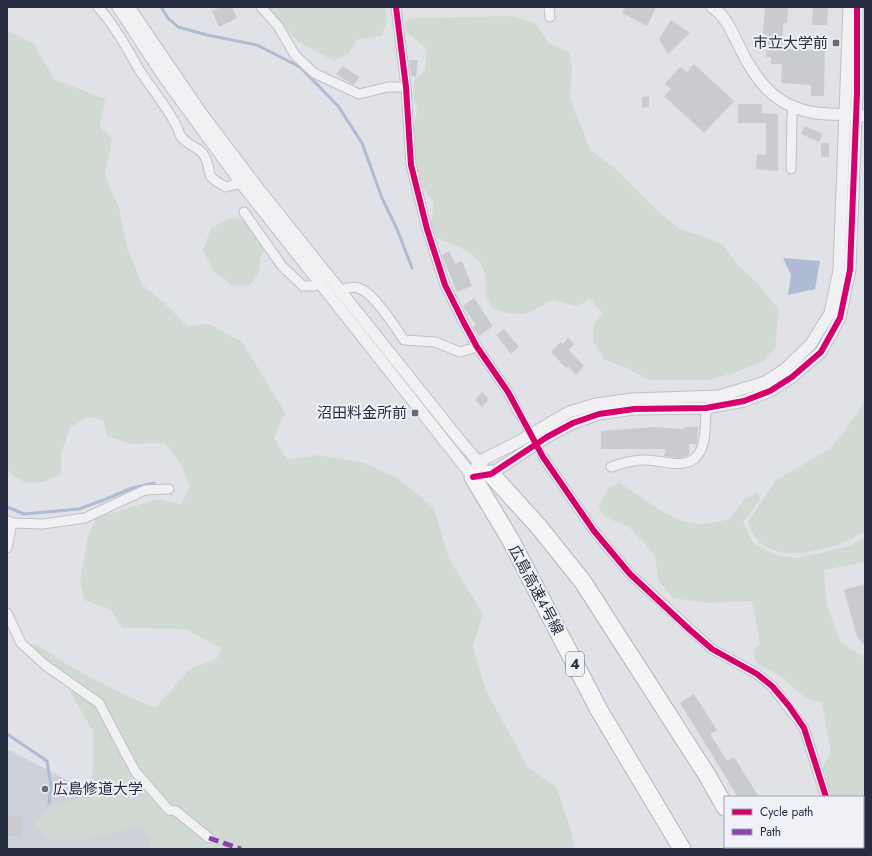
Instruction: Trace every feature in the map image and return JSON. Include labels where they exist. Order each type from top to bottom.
[{"type":"highway","name":"広島高速4号線","points":[[476,469],[510,539],[600,710],[682,849]]},
{"type":"highway","points":[[491,474],[554,544],[583,582],[724,805]]},
{"type":"street","points":[[98,7],[118,32],[141,72],[177,127],[180,136],[186,144],[197,148],[205,156],[209,175],[214,181],[226,187],[241,183]]},
{"type":"street","points":[[118,7],[161,73],[241,183],[319,284],[476,469],[491,474],[547,437],[573,422],[599,414],[634,409],[706,408],[744,401],[770,391],[792,377],[821,352],[840,318],[850,270],[857,7]]},
{"type":"street","points":[[129,7],[212,126],[258,188],[340,291],[476,469]]},
{"type":"street","points":[[261,7],[278,26],[295,55],[314,73],[359,94],[388,87],[406,86]]},
{"type":"street","points":[[396,7],[406,86],[411,165],[427,228],[445,285],[477,347],[508,392],[518,412]]},
{"type":"street","points":[[549,7],[550,17]]},
{"type":"street","points":[[712,7],[717,10],[729,24],[757,79],[773,95],[794,106],[815,112],[855,115]]},
{"type":"street","points":[[476,469],[542,427],[576,410],[596,404],[633,399],[720,396],[765,382],[790,364],[811,344],[830,313],[839,270],[855,115],[849,7]]},
{"type":"street","points":[[791,169],[792,115],[794,106]]},
{"type":"street","points":[[244,212],[282,266],[303,286],[314,286],[319,284]]},
{"type":"street","points":[[340,291],[348,287],[360,288],[372,297],[404,340],[435,342],[460,352],[477,347]]},
{"type":"street","points":[[611,467],[629,461],[646,460],[679,464],[688,462],[698,456],[704,442],[706,408]]},
{"type":"street","points":[[543,457],[594,531],[630,574],[712,649],[756,674],[772,686],[804,728],[826,796]]},
{"type":"street","points":[[7,548],[10,522],[43,524],[84,518],[145,490],[169,489]]},
{"type":"street","points":[[7,613],[20,643],[45,665],[99,703],[135,771],[158,798],[169,810],[176,811],[209,838]]},
{"type":"shaded area","points":[[268,7],[385,7],[387,21],[382,36],[357,40],[349,53],[334,61],[298,42]]},
{"type":"shaded area","points":[[512,16],[535,23],[549,43],[569,52],[572,69],[570,98],[590,150],[618,171],[659,212],[680,229],[706,237],[722,244],[736,263],[758,284],[779,310],[775,349],[763,361],[734,373],[708,380],[649,380],[625,367],[605,360],[593,341],[593,325],[603,314],[590,299],[578,306],[551,300],[536,309],[523,314],[510,313],[492,308],[486,296],[485,276],[483,268],[479,262],[459,247],[436,238],[431,222],[434,203],[423,188],[416,166],[413,133],[417,111],[413,92],[414,81],[425,70],[427,49],[407,33],[405,23],[410,18]]},
{"type":"shaded area","points":[[7,30],[34,44],[54,79],[105,99],[100,127],[112,139],[105,175],[119,208],[128,250],[142,284],[171,309],[187,326],[209,324],[242,342],[285,413],[274,438],[287,460],[319,455],[364,463],[396,477],[434,508],[449,559],[483,614],[473,646],[486,691],[528,767],[556,787],[571,830],[574,849],[148,849],[151,839],[140,825],[85,841],[47,839],[35,825],[45,812],[51,808],[63,802],[86,798],[93,770],[93,731],[70,692],[70,681],[26,643],[42,648],[63,662],[97,681],[155,708],[190,669],[216,659],[222,649],[185,629],[122,628],[111,610],[84,600],[80,582],[88,536],[96,518],[157,499],[181,504],[190,486],[181,464],[165,443],[132,444],[107,436],[103,420],[87,417],[70,428],[61,455],[61,474],[39,483],[27,483],[14,476],[7,470]]},
{"type":"shaded area","points":[[244,218],[266,247],[260,258],[259,273],[249,286],[231,285],[213,270],[203,250],[211,228],[228,219]]},
{"type":"shaded area","points":[[865,401],[865,532],[843,543],[810,552],[786,553],[775,551],[765,546],[755,536],[748,522],[776,480],[829,449],[842,435]]},
{"type":"shaded area","points":[[619,483],[668,515],[689,523],[701,524],[729,519],[746,498],[758,492],[760,500],[743,522],[752,542],[778,556],[798,558],[850,546],[865,536],[865,562],[824,570],[827,606],[840,641],[865,658],[865,849],[847,849],[864,848],[864,796],[831,796],[823,765],[831,753],[822,703],[805,698],[778,674],[756,663],[753,651],[760,644],[752,601],[706,603],[673,598],[658,580],[655,555],[629,527],[605,517],[598,507],[609,487]]},
{"type":"shaded area","name":"広島修道大学","points":[[7,749],[161,828],[160,849],[7,849]]},
{"type":"water","points":[[783,258],[820,261],[815,289],[788,295],[791,275]]},
{"type":"building","points":[[221,7],[232,7],[237,18],[219,27],[212,11]]},
{"type":"building","points":[[625,7],[656,7],[647,26],[622,13]]},
{"type":"building","points":[[765,7],[788,7],[787,23],[783,23],[782,49],[813,50],[814,43],[825,43],[824,96],[811,96],[811,85],[781,83],[782,64],[771,64],[771,57],[766,57],[767,44],[765,44],[765,34],[763,34]]},
{"type":"building","points":[[813,7],[828,7],[827,25],[812,25]]},
{"type":"building","points":[[671,20],[690,33],[668,54],[659,39]]},
{"type":"building","points":[[409,60],[418,60],[416,77],[411,76]]},
{"type":"building","points":[[694,64],[734,101],[704,133],[664,96],[671,89],[665,84],[680,67],[687,72]]},
{"type":"building","points":[[343,66],[359,77],[354,85],[336,74]]},
{"type":"building","points":[[649,96],[649,107],[642,108],[642,97]]},
{"type":"building","points":[[738,104],[762,104],[762,113],[778,114],[778,171],[756,169],[757,154],[766,155],[766,123],[738,123]]},
{"type":"building","points":[[805,126],[823,134],[819,142],[801,134]]},
{"type":"building","points":[[821,143],[829,143],[829,157],[821,157]]},
{"type":"building","points":[[449,251],[455,264],[462,261],[472,286],[457,292],[442,255]]},
{"type":"building","points":[[474,298],[493,326],[479,336],[473,327],[476,325],[463,306]]},
{"type":"building","points":[[504,329],[519,347],[511,354],[496,335]]},
{"type":"building","points":[[568,338],[574,344],[569,350],[584,366],[576,375],[568,366],[566,368],[551,352],[561,342],[563,344]]},
{"type":"building","points":[[482,392],[489,399],[482,407],[475,400]]},
{"type":"building","points":[[655,427],[684,429],[684,427],[698,427],[697,444],[689,444],[689,455],[679,458],[664,456],[666,449],[601,449],[601,431]]},
{"type":"building","points":[[865,584],[865,646],[857,637],[844,590]]},
{"type":"building","points":[[694,694],[717,730],[710,734],[727,761],[734,757],[758,796],[737,796],[680,703]]},
{"type":"building","points":[[7,816],[23,817],[22,836],[7,836]]},
{"type":"waterway","points":[[161,7],[168,18],[178,27],[207,35],[257,45],[300,67],[338,106],[362,143],[382,198],[397,229],[412,268]]},
{"type":"waterway","points":[[7,507],[24,514],[79,509],[132,488],[154,483]]},
{"type":"waterway","points":[[7,734],[47,761],[51,786],[49,803]]},
{"type":"tunnel","points":[[518,412],[543,457]]},
{"type":"marked path","points":[[209,838],[241,849]]},
{"type":"cycle path","points":[[396,7],[406,87],[411,165],[427,229],[445,285],[477,347],[508,392],[543,457],[594,531],[630,574],[712,649],[757,674],[772,686],[789,706],[804,728],[826,796]]},
{"type":"cycle path","points":[[473,477],[491,474],[547,437],[573,423],[599,414],[634,409],[706,408],[744,401],[770,391],[792,377],[821,352],[840,318],[850,270],[857,93],[857,7]]},
{"type":"place","name":"市立大学前","points":[[836,43]]},
{"type":"place","name":"沼田料金所前","points":[[415,413]]},
{"type":"place","name":"広島修道大学","points":[[45,789]]}]
